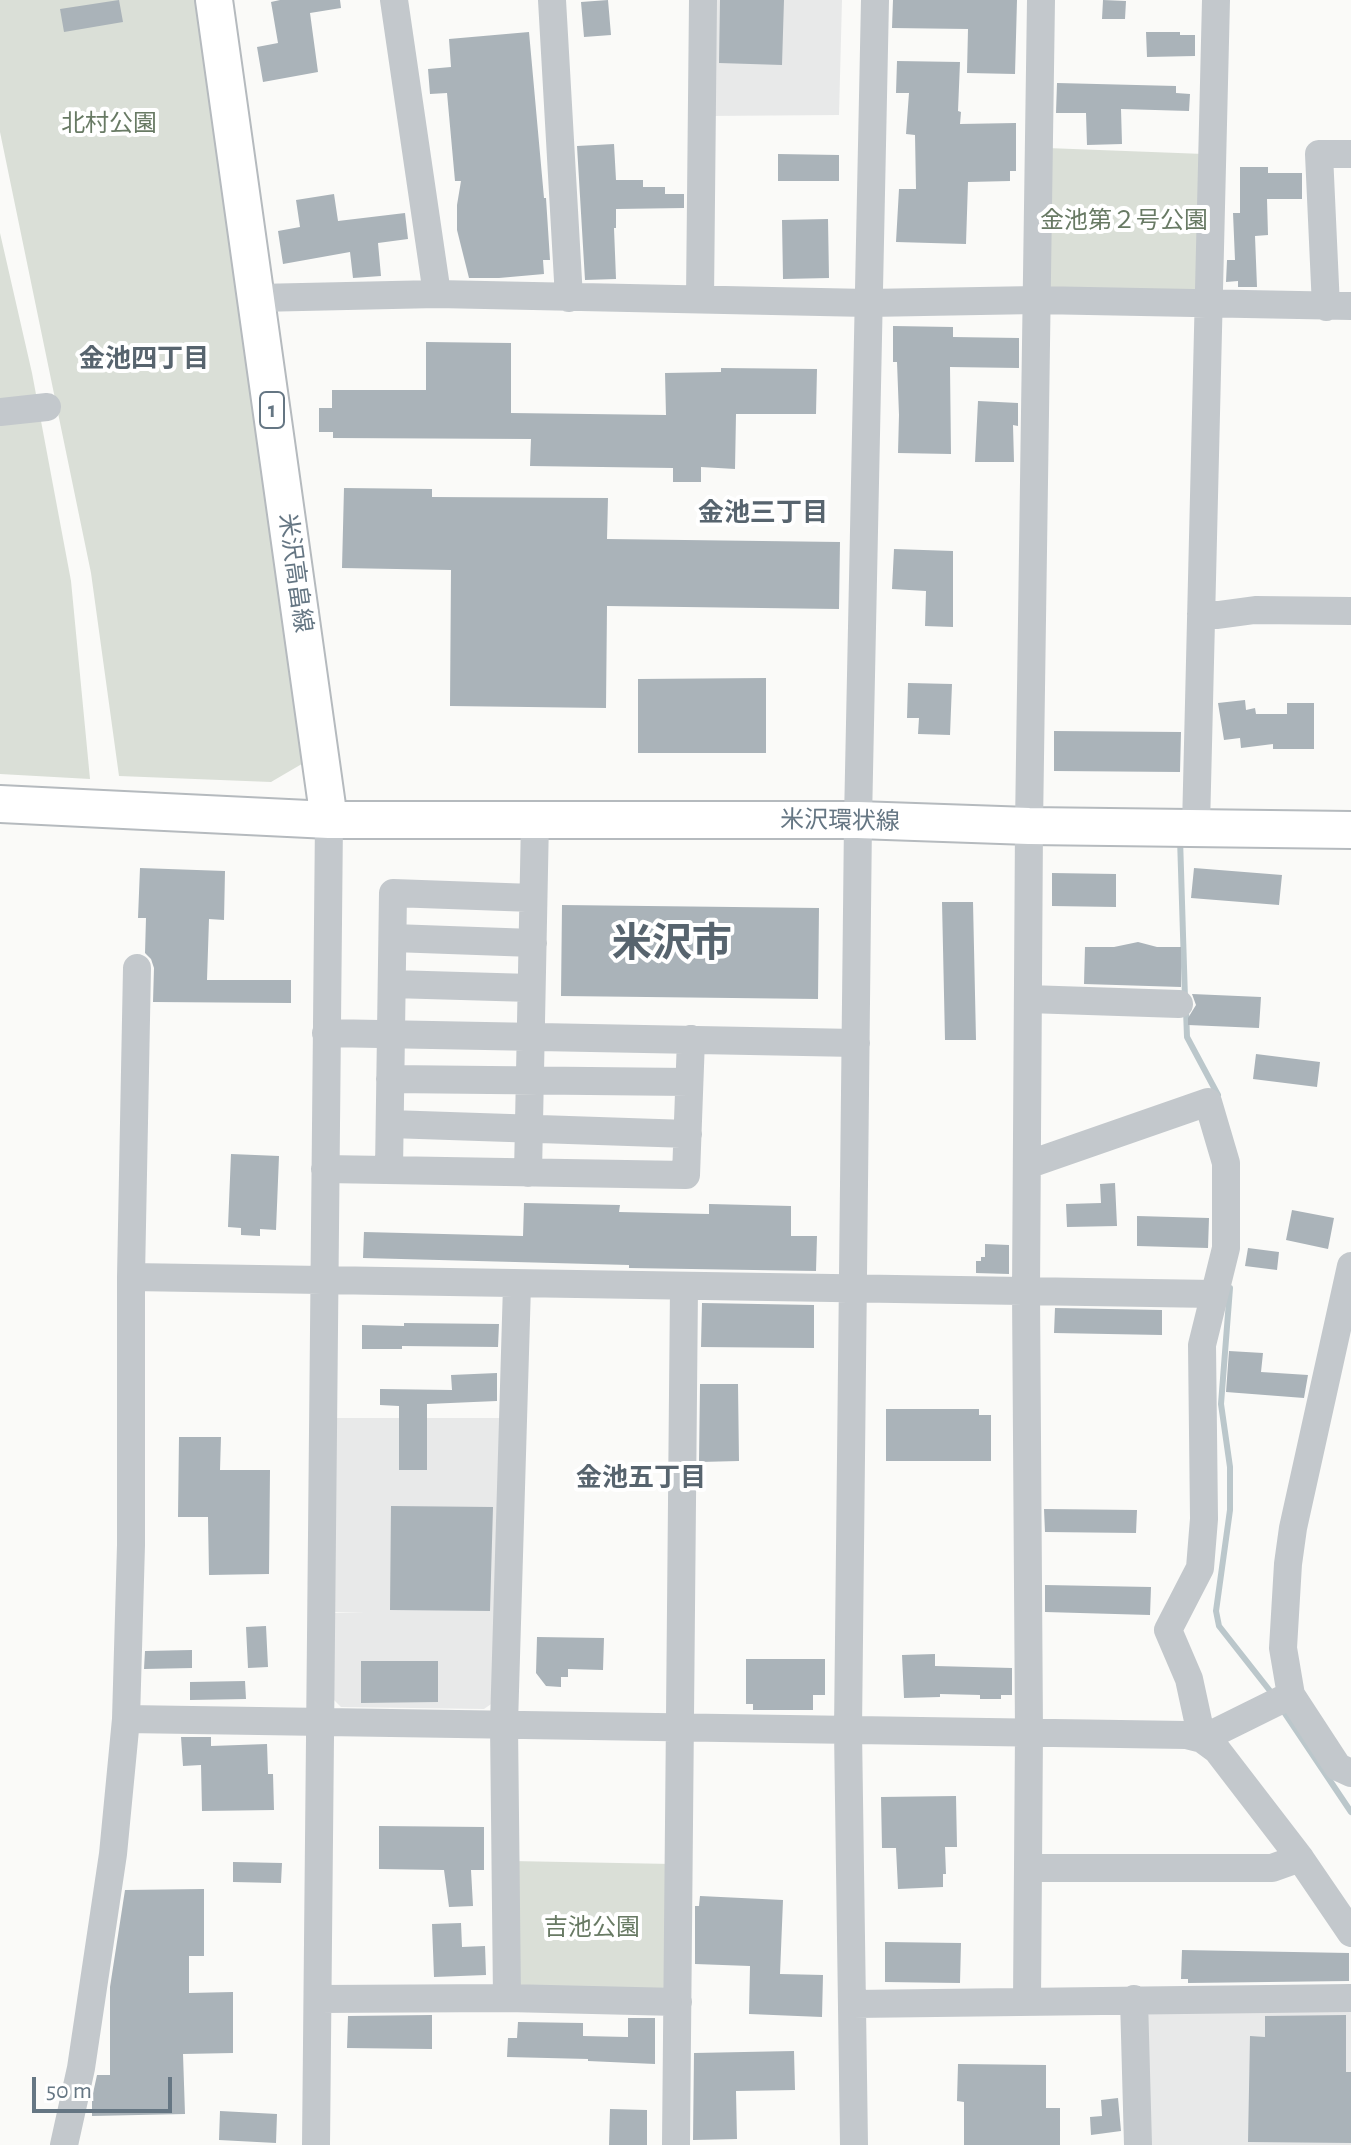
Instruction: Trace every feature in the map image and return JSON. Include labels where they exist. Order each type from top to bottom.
[{"type":"main road","name":"米沢高畠線","points":[[214,0],[329,820]]},
{"type":"main road","points":[[0,804],[329,820]]},
{"type":"main road","name":"米沢環状線","points":[[329,820],[858,820],[1029,826],[1351,830]]},
{"type":"street","points":[[394,0],[437,294]]},
{"type":"street","points":[[552,0],[569,298]]},
{"type":"street","points":[[700,299],[703,0]]},
{"type":"street","points":[[854,2145],[848,1730],[858,820],[875,0]]},
{"type":"street","points":[[1027,2000],[1029,826],[1041,0]]},
{"type":"street","points":[[1196,827],[1216,0]]},
{"type":"street","points":[[257,298],[437,294],[868,303],[1036,300],[1338,306],[1319,154],[1351,154]]},
{"type":"street","points":[[0,412],[47,407]]},
{"type":"street","points":[[1201,614],[1255,610],[1351,611]]},
{"type":"street","points":[[316,2145],[329,820]]},
{"type":"street","points":[[528,1173],[535,820]]},
{"type":"street","points":[[389,1170],[393,893],[533,898]]},
{"type":"street","points":[[393,938],[533,943]]},
{"type":"street","points":[[64,2145],[81,2068],[113,1854],[126,1719],[131,1545],[131,1277],[137,968]]},
{"type":"street","points":[[392,984],[531,988]]},
{"type":"street","points":[[1028,999],[1179,1004]]},
{"type":"street","points":[[326,1033],[856,1043]]},
{"type":"street","points":[[325,1169],[686,1175],[691,1039]]},
{"type":"street","points":[[390,1079],[689,1082]]},
{"type":"street","points":[[1027,1165],[1208,1102],[1226,1163],[1226,1248],[1202,1345],[1204,1519],[1200,1568],[1168,1630],[1189,1679],[1202,1739]]},
{"type":"street","points":[[390,1124],[688,1134]]},
{"type":"street","points":[[1351,1266],[1288,1564],[1283,1648],[1291,1695],[1338,1767],[1351,1773]]},
{"type":"street","points":[[131,1277],[1214,1294]]},
{"type":"street","points":[[507,1998],[504,1724],[517,1285]]},
{"type":"street","points":[[676,2145],[684,1287]]},
{"type":"street","points":[[1202,1739],[1291,1695]]},
{"type":"street","points":[[126,1719],[1186,1735],[1202,1739],[1217,1750],[1300,1858],[1351,1933]]},
{"type":"street","points":[[1028,1868],[1272,1868],[1300,1858]]},
{"type":"street","points":[[318,1999],[507,1998],[678,2002]]},
{"type":"street","points":[[853,2004],[1351,1998]]},
{"type":"street","points":[[1134,1999],[1138,2145]]},
{"type":"shaded area","points":[[708,0],[842,0],[839,115],[706,116]]},
{"type":"shaded area","points":[[333,1418],[500,1418],[494,1702],[484,1709],[341,1707],[328,1694],[330,1613],[365,1613],[330,1612]]},
{"type":"shaded area","points":[[1351,2007],[1351,2145],[1144,2145],[1142,2014]]},
{"type":"green space","name":"北村公園","points":[[0,0],[200,0],[312,758],[271,782],[119,776],[91,573],[0,132]]},
{"type":"green space","name":"金池第２号公園","points":[[1047,148],[1204,154],[1202,295],[1042,288]]},
{"type":"green space","points":[[0,233],[32,373],[71,581],[90,779],[0,774]]},
{"type":"green space","name":"吉池公園","points":[[511,1861],[673,1864],[671,1994],[511,1992]]},
{"type":"building","points":[[119,0],[123,22],[64,32],[60,9]]},
{"type":"building","points":[[340,0],[341,8],[310,13],[318,72],[263,82],[257,47],[278,43],[271,2]]},
{"type":"building","points":[[608,0],[611,35],[584,37],[581,2]]},
{"type":"building","points":[[720,0],[784,0],[782,65],[719,63]]},
{"type":"building","points":[[893,0],[1017,0],[1015,74],[967,73],[968,29],[892,28]]},
{"type":"building","points":[[1103,0],[1126,1],[1125,19],[1102,19]]},
{"type":"building","points":[[529,32],[550,260],[543,260],[544,274],[469,278],[457,230],[461,181],[455,181],[447,93],[430,94],[428,69],[451,67],[449,39]]},
{"type":"building","points":[[1146,32],[1195,35],[1195,56],[1147,57]]},
{"type":"building","points":[[897,61],[960,62],[960,124],[1016,123],[1016,171],[1010,171],[1010,181],[968,182],[966,244],[896,242],[899,189],[916,189],[915,135],[906,134],[909,93],[896,93]]},
{"type":"building","points":[[1057,83],[1176,86],[1176,93],[1190,94],[1189,111],[1121,109],[1122,144],[1087,145],[1086,113],[1056,113]]},
{"type":"building","points":[[614,144],[616,180],[643,180],[643,187],[665,187],[665,194],[684,194],[684,208],[616,209],[616,279],[585,280],[577,146]]},
{"type":"building","points":[[778,154],[839,155],[839,181],[778,181]]},
{"type":"building","points":[[1240,167],[1268,167],[1268,173],[1302,173],[1302,199],[1267,199],[1268,235],[1255,236],[1257,287],[1238,287],[1238,281],[1226,282],[1227,260],[1235,260],[1233,213],[1240,213]]},
{"type":"building","points":[[334,194],[338,221],[405,213],[408,239],[378,243],[381,276],[353,278],[350,252],[283,264],[278,231],[300,227],[296,200]]},
{"type":"building","points":[[828,219],[829,278],[783,279],[782,220]]},
{"type":"building","points":[[893,326],[953,327],[953,337],[1019,338],[1019,368],[950,367],[951,454],[898,453],[897,362],[893,362]]},
{"type":"building","points":[[426,342],[511,343],[511,413],[666,415],[665,373],[721,372],[721,368],[817,369],[816,414],[736,414],[735,469],[701,467],[701,482],[673,482],[673,468],[530,466],[531,439],[333,438],[333,432],[319,432],[319,408],[332,408],[332,390],[426,390]]},
{"type":"building","points":[[978,401],[1018,403],[1018,426],[1013,425],[1014,462],[975,462]]},
{"type":"building","points":[[344,488],[432,489],[432,497],[608,498],[607,539],[840,542],[839,609],[607,606],[606,708],[450,706],[451,570],[342,568]]},
{"type":"building","points":[[894,549],[953,551],[953,627],[925,626],[926,591],[892,589]]},
{"type":"building","points":[[766,678],[766,753],[638,753],[638,679]]},
{"type":"building","points":[[908,683],[952,684],[950,735],[918,734],[919,718],[907,718]]},
{"type":"building","points":[[1245,700],[1246,710],[1255,708],[1256,714],[1287,714],[1287,703],[1314,703],[1314,749],[1273,749],[1273,744],[1241,748],[1240,738],[1224,740],[1218,703]]},
{"type":"building","points":[[1054,731],[1181,732],[1180,772],[1054,771]]},
{"type":"building","points":[[140,868],[225,871],[224,920],[209,919],[207,980],[291,980],[291,1003],[153,1002],[154,968],[145,953],[146,918],[138,918]]},
{"type":"building","points":[[1194,868],[1282,875],[1279,905],[1191,898]]},
{"type":"building","points":[[1052,873],[1116,874],[1116,907],[1052,906]]},
{"type":"building","points":[[942,902],[973,902],[976,1040],[945,1040]]},
{"type":"building","points":[[562,905],[819,908],[818,999],[561,996]]},
{"type":"building","points":[[1138,942],[1157,947],[1181,947],[1181,987],[1084,984],[1085,947],[1114,947]]},
{"type":"building","points":[[1192,994],[1261,997],[1259,1028],[1188,1025],[1188,1018],[1196,1005]]},
{"type":"building","points":[[1256,1054],[1320,1062],[1317,1087],[1253,1079]]},
{"type":"building","points":[[231,1154],[279,1156],[276,1230],[260,1229],[260,1236],[241,1235],[241,1228],[228,1227]]},
{"type":"building","points":[[1115,1183],[1117,1226],[1067,1227],[1066,1204],[1101,1203],[1100,1184]]},
{"type":"building","points":[[524,1203],[620,1205],[619,1212],[709,1214],[709,1204],[791,1206],[791,1236],[817,1236],[816,1271],[363,1258],[364,1232],[523,1236]]},
{"type":"building","points":[[1292,1210],[1334,1218],[1328,1249],[1286,1240]]},
{"type":"building","points":[[1137,1216],[1209,1218],[1208,1248],[1137,1246]]},
{"type":"building","points":[[985,1244],[1009,1245],[1009,1274],[976,1273],[976,1261],[985,1257]]},
{"type":"building","points":[[1248,1248],[1279,1252],[1277,1270],[1245,1266]]},
{"type":"building","points":[[702,1303],[814,1305],[814,1348],[701,1347]]},
{"type":"building","points":[[1055,1308],[1162,1310],[1162,1335],[1054,1333]]},
{"type":"building","points":[[404,1323],[499,1324],[498,1347],[402,1346],[402,1349],[362,1349],[362,1325],[404,1326]]},
{"type":"building","points":[[1229,1351],[1263,1353],[1261,1372],[1308,1375],[1304,1398],[1226,1392]]},
{"type":"building","points":[[497,1373],[497,1401],[427,1404],[427,1470],[399,1470],[399,1406],[380,1405],[380,1389],[452,1390],[451,1375]]},
{"type":"building","points":[[700,1384],[738,1384],[739,1461],[699,1462]]},
{"type":"building","points":[[886,1409],[979,1409],[979,1415],[991,1415],[991,1461],[886,1461]]},
{"type":"building","points":[[179,1437],[221,1437],[220,1470],[270,1470],[269,1574],[209,1575],[208,1517],[178,1517]]},
{"type":"building","points":[[391,1506],[493,1507],[490,1611],[390,1610]]},
{"type":"building","points":[[1044,1509],[1137,1510],[1136,1533],[1045,1532]]},
{"type":"building","points":[[1045,1585],[1151,1587],[1150,1615],[1045,1612]]},
{"type":"building","points":[[266,1626],[268,1667],[248,1668],[246,1627]]},
{"type":"building","points":[[537,1637],[604,1638],[603,1670],[568,1669],[568,1677],[561,1677],[561,1687],[546,1686],[536,1673]]},
{"type":"building","points":[[192,1650],[192,1668],[144,1669],[145,1651]]},
{"type":"building","points":[[935,1654],[935,1666],[1012,1668],[1012,1695],[1001,1695],[1001,1699],[940,1694],[940,1697],[904,1698],[902,1655]]},
{"type":"building","points":[[746,1659],[825,1659],[825,1695],[813,1695],[813,1710],[753,1710],[753,1704],[746,1704]]},
{"type":"building","points":[[361,1661],[438,1661],[438,1702],[361,1703]]},
{"type":"building","points":[[245,1681],[246,1699],[190,1700],[190,1682]]},
{"type":"building","points":[[181,1737],[211,1737],[211,1746],[267,1744],[268,1774],[273,1774],[274,1810],[202,1811],[201,1765],[183,1766]]},
{"type":"building","points":[[956,1796],[957,1847],[945,1847],[943,1887],[898,1889],[896,1848],[882,1848],[881,1797]]},
{"type":"building","points":[[379,1826],[484,1827],[484,1870],[471,1870],[473,1906],[449,1907],[444,1870],[379,1869]]},
{"type":"building","points":[[233,1862],[282,1863],[281,1883],[233,1882]]},
{"type":"building","points":[[204,1889],[204,1956],[189,1956],[189,1993],[233,1992],[233,2053],[183,2054],[185,2114],[92,2116],[97,2075],[110,2075],[110,1987],[125,1890]]},
{"type":"building","points":[[700,1896],[783,1900],[780,1974],[823,1975],[822,2017],[749,2014],[750,1966],[695,1964],[695,1906],[699,1906]]},
{"type":"building","points":[[461,1923],[462,1947],[485,1946],[486,1975],[434,1977],[432,1924]]},
{"type":"building","points":[[885,1942],[961,1943],[960,1983],[885,1982]]},
{"type":"building","points":[[1182,1950],[1349,1953],[1349,1981],[1188,1983],[1188,1979],[1181,1979]]},
{"type":"building","points":[[432,2015],[432,2049],[347,2048],[348,2016]]},
{"type":"building","points":[[1346,2015],[1346,2072],[1351,2072],[1351,2143],[1248,2142],[1250,2036],[1265,2037],[1265,2016]]},
{"type":"building","points":[[628,2018],[655,2018],[655,2064],[507,2057],[508,2038],[517,2038],[518,2022],[583,2023],[583,2036],[628,2037]]},
{"type":"building","points":[[794,2051],[795,2090],[736,2091],[737,2139],[693,2140],[694,2053]]},
{"type":"building","points":[[958,2064],[1046,2065],[1046,2108],[1060,2108],[1060,2145],[964,2145],[964,2102],[957,2101]]},
{"type":"building","points":[[1118,2098],[1121,2131],[1091,2135],[1090,2117],[1102,2116],[1101,2100]]},
{"type":"building","points":[[610,2109],[647,2110],[647,2145],[609,2145]]},
{"type":"building","points":[[220,2111],[277,2114],[276,2143],[219,2140]]},
{"type":"waterway","points":[[1180,838],[1185,999]]},
{"type":"waterway","points":[[1186,1010],[1187,1037],[1218,1095]]},
{"type":"waterway","points":[[1230,1288],[1221,1404],[1230,1467],[1230,1510],[1216,1611],[1219,1626],[1274,1696]]},
{"type":"waterway","points":[[1282,1709],[1351,1812]]},
{"type":"district","name":"金池四丁目","points":[[144,359]]},
{"type":"district","name":"金池三丁目","points":[[763,513]]},
{"type":"district","name":"米沢市","points":[[672,944]]},
{"type":"district","name":"金池五丁目","points":[[641,1478]]}]
